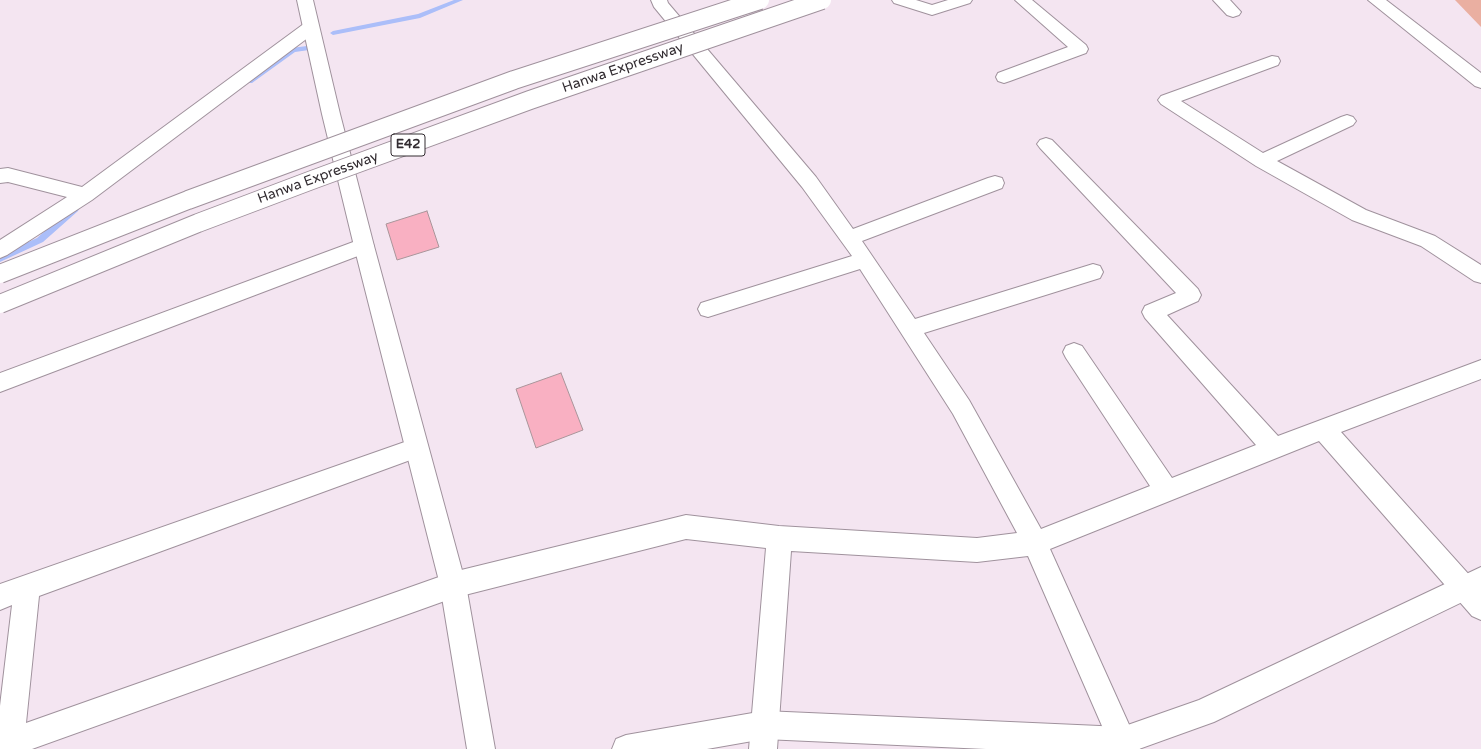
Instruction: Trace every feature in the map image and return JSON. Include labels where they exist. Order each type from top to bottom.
[{"type":"main road","points":[[304,0],[364,246],[453,585],[481,749]]},
{"type":"main road","points":[[659,0],[660,4],[809,182],[865,260],[961,407],[1035,543],[1124,745]]},
{"type":"main road","name":"Hanwa Expressway","points":[[0,274],[195,197],[514,80],[760,0]]},
{"type":"main road","name":"Hanwa Expressway","points":[[0,304],[198,223],[304,183],[530,100],[822,0]]},
{"type":"main road","points":[[900,0],[932,10],[964,0]]},
{"type":"main road","points":[[1004,77],[1080,50],[1023,0]]},
{"type":"main road","points":[[1221,0],[1233,12]]},
{"type":"main road","points":[[1376,0],[1481,82]]},
{"type":"main road","points":[[2,246],[85,195],[311,27]]},
{"type":"main road","points":[[1272,61],[1167,100],[1262,161],[1359,215],[1428,241],[1481,275]]},
{"type":"main road","points":[[1262,161],[1347,121]]},
{"type":"main road","points":[[1046,144],[1191,295],[1152,312],[1274,448]]},
{"type":"main road","points":[[0,176],[8,175],[85,195]]},
{"type":"main road","points":[[849,238],[995,183]]},
{"type":"main road","points":[[0,383],[364,246]]},
{"type":"main road","points":[[708,308],[865,260]]},
{"type":"main road","points":[[910,329],[1092,272]]},
{"type":"main road","points":[[1074,352],[1167,491]]},
{"type":"main road","points":[[27,589],[9,746],[453,585],[686,527],[779,538],[977,550],[1035,543],[1274,448],[1481,369]]},
{"type":"main road","points":[[626,749],[764,737],[1124,745],[1204,712],[1475,592],[1323,429]]},
{"type":"main road","points":[[0,597],[27,589],[416,448]]},
{"type":"main road","points":[[764,737],[779,538]]},
{"type":"shaded area","points":[[1455,0],[1481,0],[1481,27]]},
{"type":"building","points":[[427,211],[439,247],[397,260],[386,224]]},
{"type":"building","points":[[561,373],[583,430],[536,448],[516,389]]},
{"type":"waterway","points":[[333,33],[420,16],[460,0]]},
{"type":"waterway","points":[[250,81],[293,50],[307,48]]},
{"type":"waterway","points":[[0,259],[40,240],[75,209]]}]
